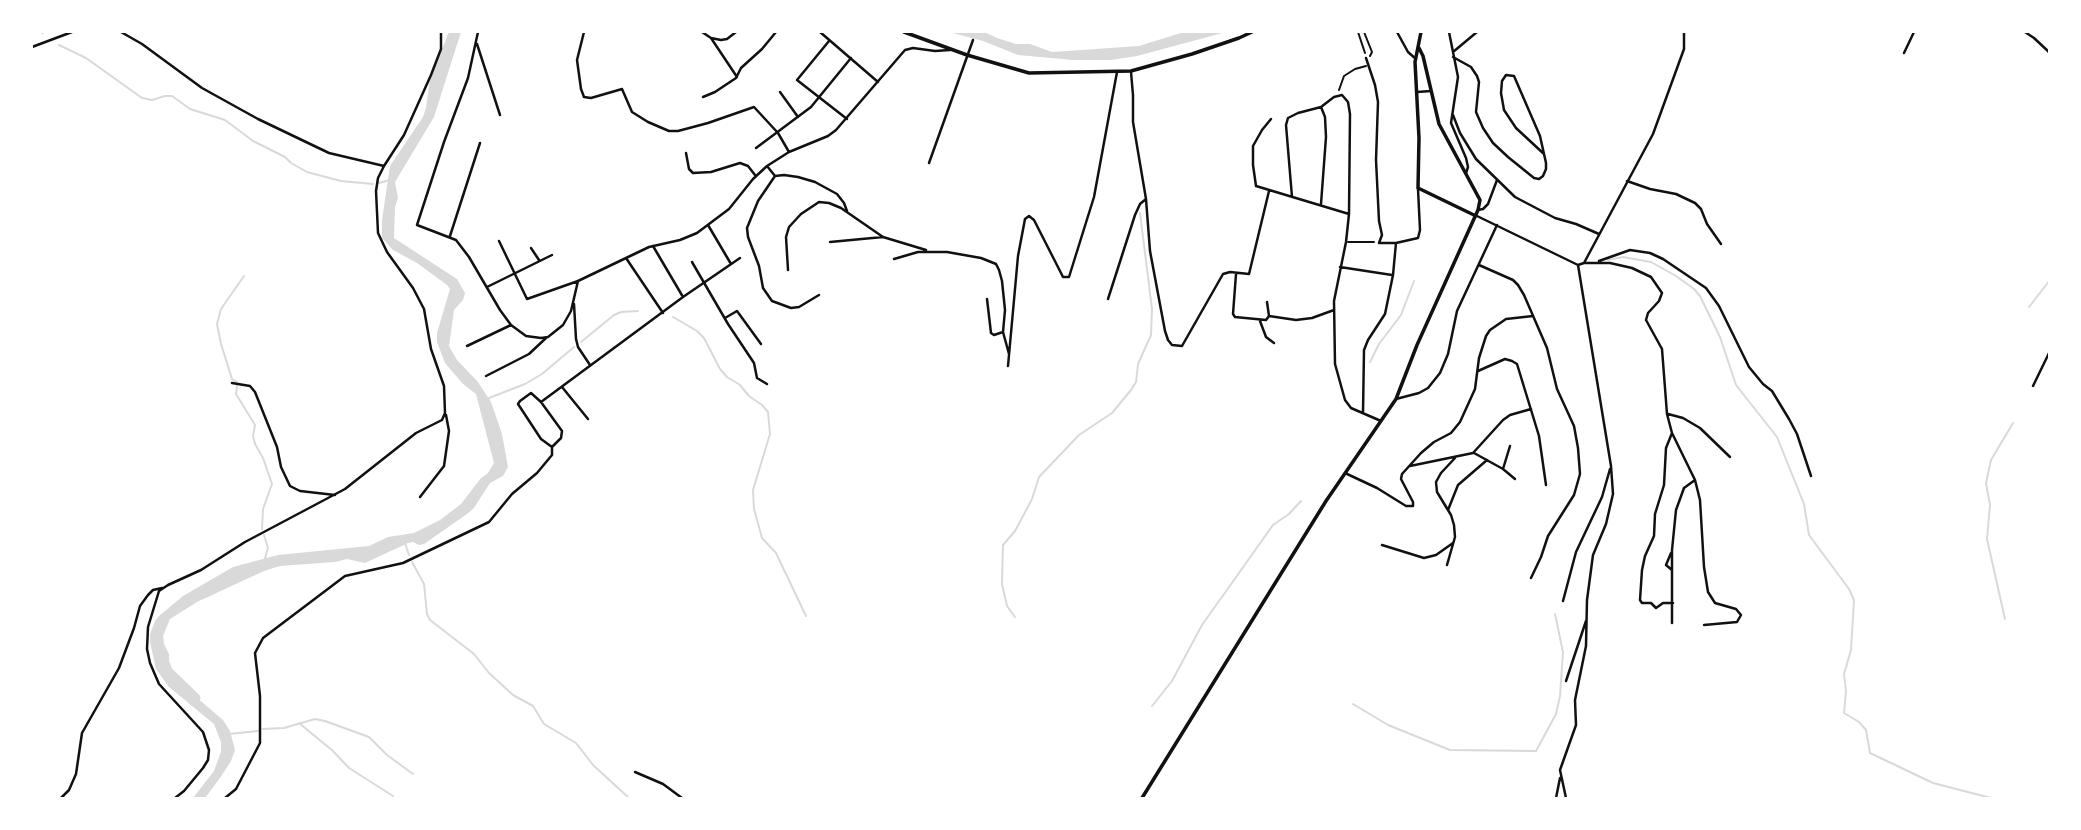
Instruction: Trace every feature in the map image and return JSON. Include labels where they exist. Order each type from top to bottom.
[{"type":"main road","points":[[904,32],[951,50],[1029,73],[1130,71],[1192,54],[1252,32]]},
{"type":"main road","points":[[1421,32],[1416,59],[1418,188],[1476,216]]},
{"type":"main road","points":[[1142,799],[1344,473],[1396,399],[1479,210],[1480,200],[1439,124],[1419,48]]},
{"type":"street","points":[[32,47],[72,32]]},
{"type":"street","points":[[121,32],[202,88],[258,119],[329,153],[384,166]]},
{"type":"street","points":[[420,497],[444,466],[449,431],[444,386],[431,349],[424,309],[413,288],[387,252],[378,233],[377,186],[384,166],[404,135],[431,75],[441,49],[441,32]]},
{"type":"street","points":[[478,32],[468,78],[417,225],[456,240],[511,325],[526,336],[546,338]]},
{"type":"street","points":[[584,32],[577,60],[584,97],[591,98],[622,89],[632,112],[668,131],[708,123],[754,107],[778,133],[789,152]]},
{"type":"street","points":[[702,32],[711,38],[737,77]]},
{"type":"street","points":[[711,38],[727,39],[736,32]]},
{"type":"street","points":[[703,97],[721,89],[737,77],[740,69],[776,32]]},
{"type":"street","points":[[820,32],[878,82]]},
{"type":"street","points":[[1397,32],[1408,52],[1416,59]]},
{"type":"street","points":[[1449,32],[1458,77],[1452,126],[1467,162],[1466,173]]},
{"type":"street","points":[[1453,55],[1477,32]]},
{"type":"street","points":[[1584,263],[1653,134],[1684,49],[1684,32]]},
{"type":"street","points":[[1904,53],[1914,32]]},
{"type":"street","points":[[2025,32],[2049,53]]},
{"type":"street","points":[[929,163],[973,40]]},
{"type":"street","points":[[476,41],[500,115]]},
{"type":"street","points":[[829,41],[797,78],[797,82],[847,119]]},
{"type":"street","points":[[499,241],[527,299],[578,281],[653,246],[693,236],[735,203],[767,166],[789,152],[828,136],[847,119],[907,49],[951,50]]},
{"type":"street","points":[[1453,55],[1471,67],[1477,76],[1479,82],[1476,112],[1493,143],[1524,171],[1536,179],[1541,178],[1545,173],[1544,154],[1536,123],[1516,77],[1509,74],[1502,80],[1500,93],[1504,110],[1516,128],[1544,154]]},
{"type":"street","points":[[756,148],[811,107],[851,58]]},
{"type":"street","points":[[1366,58],[1378,102],[1376,160],[1382,235],[1379,243],[1416,240],[1419,236],[1418,188]]},
{"type":"street","points":[[1130,71],[1133,122],[1146,199],[1149,237],[1164,331],[1172,345],[1182,345],[1223,274],[1249,274],[1269,191]]},
{"type":"street","points":[[1009,366],[1018,256],[1025,219],[1029,216],[1034,220],[1060,273],[1063,277],[1069,277],[1094,197],[1117,72]]},
{"type":"street","points":[[1416,92],[1431,91]]},
{"type":"street","points":[[780,92],[797,117]]},
{"type":"street","points":[[1292,197],[1286,125],[1290,116],[1321,107],[1339,94],[1346,99],[1350,109],[1349,214],[1334,310],[1334,356],[1348,406],[1382,421]]},
{"type":"street","points":[[1321,107],[1325,117],[1326,137],[1321,205]]},
{"type":"street","points":[[1453,115],[1471,152],[1516,197],[1543,213],[1600,234]]},
{"type":"street","points":[[1271,119],[1256,138],[1253,152],[1254,183],[1258,188],[1349,214]]},
{"type":"street","points":[[450,237],[481,143]]},
{"type":"street","points":[[686,153],[689,169],[693,173],[711,172],[740,163],[748,166],[756,176]]},
{"type":"street","points":[[767,166],[775,176],[797,177],[815,182],[837,194],[847,211]]},
{"type":"street","points":[[775,176],[758,201],[747,228],[763,288],[772,301],[791,308],[799,307],[819,295]]},
{"type":"street","points":[[1479,210],[1486,206],[1497,180]]},
{"type":"street","points":[[1627,181],[1650,190],[1676,194],[1695,203],[1721,244]]},
{"type":"street","points":[[1108,299],[1135,215],[1140,204],[1146,199]]},
{"type":"street","points":[[788,270],[786,237],[789,227],[796,218],[819,202],[829,203],[847,211],[883,237],[929,251],[969,255],[989,261],[998,267],[1004,295],[1003,332],[1009,358]]},
{"type":"street","points":[[1476,216],[1578,265],[1595,262],[1624,265],[1641,271],[1656,281],[1662,293],[1645,318],[1664,357],[1664,389],[1672,433],[1695,480],[1701,508],[1708,592],[1715,603],[1736,609],[1741,615],[1737,622],[1704,625]]},
{"type":"street","points":[[708,225],[731,264]]},
{"type":"street","points":[[1396,399],[1429,388],[1440,373],[1448,354],[1457,311],[1497,225]]},
{"type":"street","points":[[830,242],[883,237]]},
{"type":"street","points":[[1363,413],[1365,347],[1385,314],[1396,243]]},
{"type":"street","points":[[653,246],[683,297]]},
{"type":"street","points":[[531,248],[540,262]]},
{"type":"street","points":[[894,260],[908,254],[929,251]]},
{"type":"street","points":[[1595,262],[1624,251],[1650,253],[1706,288],[1719,306],[1749,368],[1772,391],[1789,419],[1800,441],[1811,477]]},
{"type":"street","points":[[487,287],[552,255]]},
{"type":"street","points":[[626,258],[663,313]]},
{"type":"street","points":[[541,402],[740,258]]},
{"type":"street","points":[[692,262],[754,363],[757,377],[767,384]]},
{"type":"street","points":[[1479,265],[1518,285],[1547,348],[1557,389],[1574,426],[1580,467],[1574,495],[1548,536],[1531,578]]},
{"type":"street","points":[[1556,799],[1561,764],[1575,731],[1575,700],[1586,646],[1588,590],[1593,555],[1606,524],[1613,494],[1611,466],[1578,265]]},
{"type":"street","points":[[1340,267],[1393,275]]},
{"type":"street","points":[[1236,273],[1233,314],[1238,318],[1260,320],[1266,320],[1269,316]]},
{"type":"street","points":[[486,376],[529,354],[564,325],[578,281]]},
{"type":"street","points":[[987,299],[990,333],[994,335],[1003,332]]},
{"type":"street","points":[[574,300],[576,339],[590,365]]},
{"type":"street","points":[[1267,302],[1269,316]]},
{"type":"street","points":[[1269,316],[1296,320],[1312,318],[1334,310]]},
{"type":"street","points":[[725,318],[737,311],[761,344]]},
{"type":"street","points":[[1344,473],[1377,488],[1401,504],[1413,506],[1401,479],[1402,474],[1430,445],[1456,428],[1472,398],[1483,345],[1490,330],[1506,319],[1533,316]]},
{"type":"street","points":[[1260,320],[1266,337],[1275,343]]},
{"type":"street","points":[[467,346],[511,325]]},
{"type":"street","points":[[2033,386],[2049,351]]},
{"type":"street","points":[[1478,371],[1500,360],[1514,362],[1519,368],[1542,451],[1546,485]]},
{"type":"street","points":[[232,383],[251,386],[255,391],[290,486],[300,491],[335,495]]},
{"type":"street","points":[[562,387],[588,419]]},
{"type":"street","points":[[225,799],[236,789],[260,743],[260,696],[255,653],[263,638],[345,576],[403,563],[489,522],[507,499],[537,474],[550,459],[552,447],[561,438],[562,430],[531,393],[518,404],[541,439],[552,447]]},
{"type":"street","points":[[1409,467],[1474,453],[1503,420],[1531,409]]},
{"type":"street","points":[[61,799],[69,790],[75,774],[82,733],[119,668],[140,606],[148,595],[153,590],[201,570],[245,542],[335,495],[416,433],[442,420],[445,413]]},
{"type":"street","points":[[1667,414],[1683,418],[1700,428],[1730,457]]},
{"type":"street","points":[[1672,433],[1666,448],[1664,485],[1655,514],[1654,536],[1642,570],[1640,602],[1650,603],[1656,608],[1663,603],[1673,603]]},
{"type":"street","points":[[1503,469],[1510,446]]},
{"type":"street","points":[[1474,453],[1503,469],[1515,480]]},
{"type":"street","points":[[1447,565],[1453,543],[1454,525],[1437,492],[1436,482],[1455,458]]},
{"type":"street","points":[[1448,510],[1458,485],[1487,460]]},
{"type":"street","points":[[1563,601],[1576,552],[1602,496],[1611,466]]},
{"type":"street","points":[[1672,623],[1672,550],[1678,501],[1684,488],[1695,480]]},
{"type":"street","points":[[1382,545],[1424,558],[1436,555],[1453,543]]},
{"type":"street","points":[[162,588],[155,601],[148,627],[147,649],[150,663],[159,684],[203,732],[209,750],[209,757],[203,768],[175,799]]},
{"type":"street","points":[[1566,681],[1587,616]]},
{"type":"street","points":[[635,772],[663,783],[682,799]]},
{"type":"street","points":[[1560,776],[1566,799]]},
{"type":"path","points":[[1358,32],[1366,58],[1372,54],[1364,32]]},
{"type":"path","points":[[1339,94],[1339,87],[1345,76],[1368,65]]},
{"type":"path","points":[[1346,242],[1379,243]]},
{"type":"shaded area","points":[[449,32],[461,32],[434,117],[395,182],[398,198],[394,238],[457,279],[465,293],[463,300],[454,310],[449,346],[491,402],[502,434],[508,467],[503,476],[490,483],[474,508],[424,544],[408,543],[365,563],[347,559],[280,566],[197,602],[170,619],[163,636],[169,654],[169,671],[223,720],[230,731],[235,750],[231,761],[205,798],[193,798],[214,771],[221,752],[221,742],[214,724],[169,687],[156,669],[150,634],[159,616],[183,596],[233,567],[278,555],[369,546],[388,537],[414,533],[440,520],[461,504],[494,463],[476,394],[463,384],[445,363],[437,342],[437,333],[450,289],[417,263],[393,250],[382,238],[390,166],[423,117],[430,79]]},
{"type":"shaded area","points":[[949,32],[984,32],[1016,44],[1030,44],[1052,52],[1139,46],[1184,32],[1226,32],[1137,56],[1111,60],[1073,60],[1018,55],[983,41]]},
{"type":"waterway","points":[[59,45],[86,58],[142,98],[152,100],[172,96],[190,109],[225,120],[253,141],[307,172],[341,181],[373,184]]},
{"type":"waterway","points":[[379,183],[390,180]]},
{"type":"waterway","points":[[1015,617],[1007,606],[1002,584],[1003,545],[1015,531],[1032,499],[1039,477],[1079,435],[1112,413],[1131,390],[1136,382],[1138,364],[1151,335],[1152,309],[1140,213]]},
{"type":"waterway","points":[[1608,260],[1623,257],[1651,262],[1694,289],[1720,337],[1736,385],[1777,437],[1804,504],[1809,535],[1849,589],[1854,600],[1851,650],[1844,674],[1844,713],[1866,730],[1870,753],[1933,783],[1991,798]]},
{"type":"waterway","points":[[237,382],[232,379],[217,324],[221,309],[244,276]]},
{"type":"waterway","points":[[2029,307],[2050,280]]},
{"type":"waterway","points":[[1370,362],[1379,344],[1401,315],[1414,281]]},
{"type":"waterway","points":[[581,342],[614,315],[638,311]]},
{"type":"waterway","points":[[673,317],[697,331],[727,377],[740,385],[768,412],[770,434],[753,490],[754,509],[762,538],[776,553],[806,616]]},
{"type":"waterway","points":[[489,398],[542,374],[574,347]]},
{"type":"waterway","points":[[237,386],[236,394],[255,425],[255,444],[272,484],[263,509],[262,529]]},
{"type":"waterway","points":[[2005,619],[1987,539],[1990,505],[1986,483],[1991,460],[2013,423]]},
{"type":"waterway","points":[[1152,706],[1172,681],[1202,625],[1273,525],[1301,501]]},
{"type":"waterway","points":[[264,535],[268,548],[265,558]]},
{"type":"waterway","points":[[405,543],[409,555]]},
{"type":"waterway","points":[[412,562],[424,584],[430,620],[474,654],[489,673],[513,695],[533,706],[544,724],[576,743],[593,765],[629,798]]},
{"type":"waterway","points":[[1353,704],[1388,725],[1450,750],[1536,751],[1556,714],[1560,696],[1563,652],[1555,614]]},
{"type":"waterway","points":[[166,665],[168,671],[196,698]]},
{"type":"waterway","points":[[263,729],[284,728],[315,719],[325,721],[369,737],[387,755],[413,774]]},
{"type":"waterway","points":[[299,723],[349,768],[393,796]]},
{"type":"waterway","points":[[229,734],[258,731]]}]
